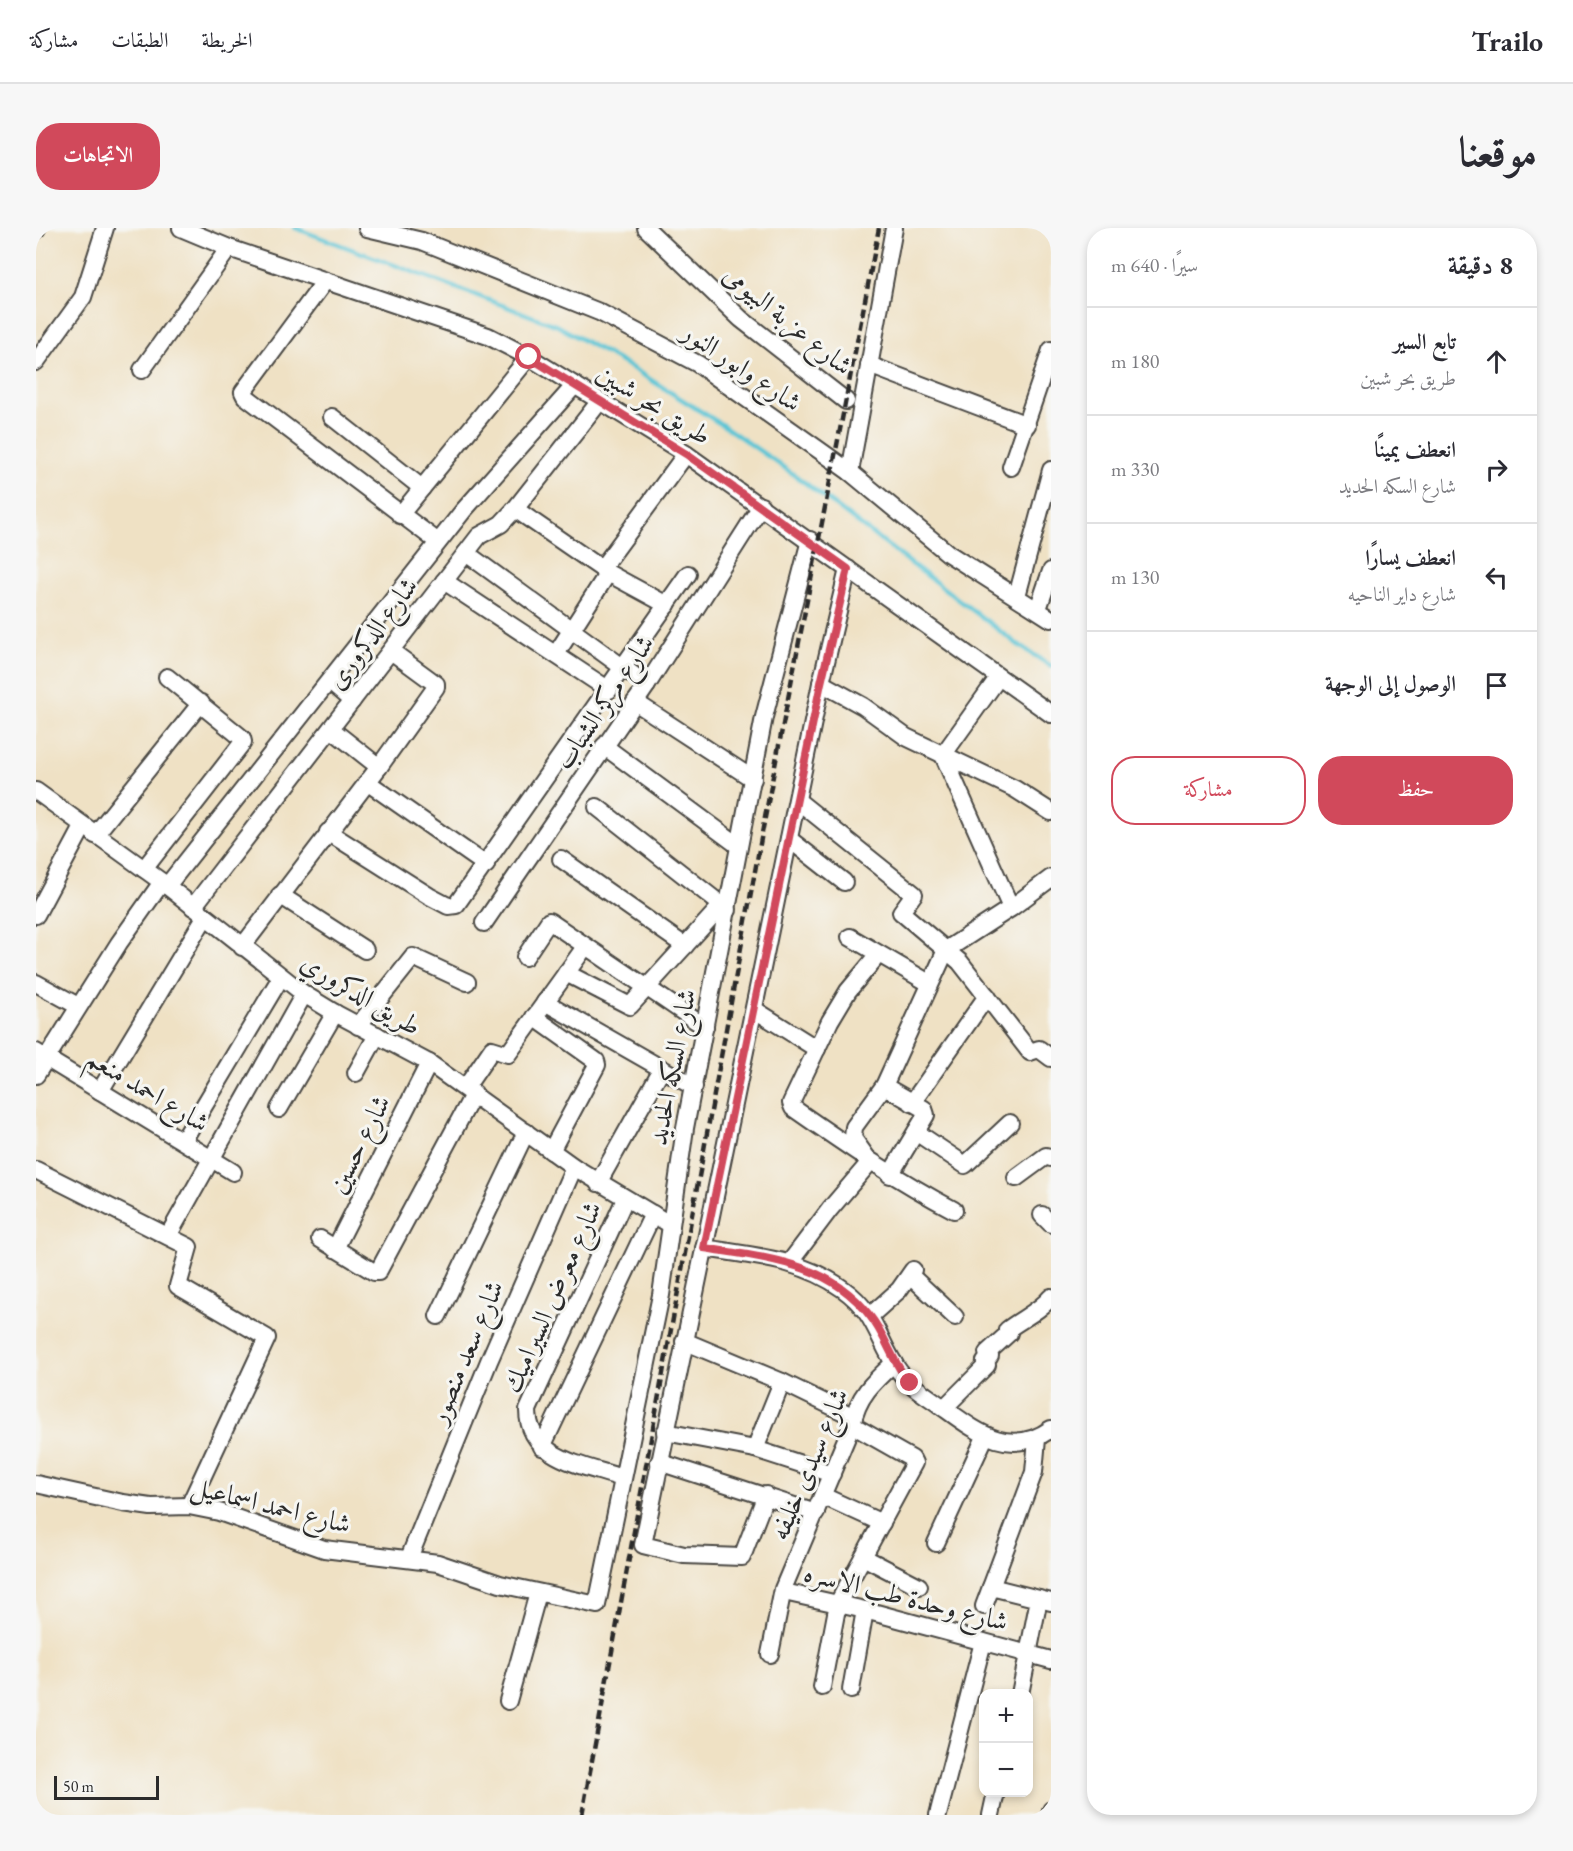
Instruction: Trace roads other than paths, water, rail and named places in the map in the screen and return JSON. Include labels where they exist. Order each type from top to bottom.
[{"type":"street","points":[[36,362],[83,297],[105,228]]},
{"type":"street","name":"طريق بحر شبين","points":[[181,228],[229,248],[488,336],[529,357],[686,454],[810,540],[998,678],[1051,714]]},
{"type":"street","name":"شارع وابور النور","points":[[367,228],[422,241],[598,312],[649,336],[698,364],[850,472],[949,554],[1045,614]]},
{"type":"street","name":"شارع عزبة البيومى","points":[[646,228],[741,319],[846,401]]},
{"type":"street","points":[[850,472],[894,228]]},
{"type":"street","points":[[142,370],[229,248]]},
{"type":"street","points":[[325,281],[243,392],[245,396],[343,472],[438,542]]},
{"type":"street","points":[[1011,467],[1051,350]]},
{"type":"street","points":[[400,515],[529,357]]},
{"type":"street","points":[[869,365],[1027,425]]},
{"type":"street","points":[[36,1075],[42,1056],[165,884],[330,682],[485,483],[575,385]]},
{"type":"street","name":"شارع الدكرورى","points":[[100,1091],[199,912],[331,729],[481,534],[501,524],[515,509],[600,401]]},
{"type":"street","points":[[332,417],[422,488]]},
{"type":"street","points":[[555,654],[572,630],[605,571],[686,454]]},
{"type":"street","points":[[1017,596],[1051,470]]},
{"type":"street","name":"شارع مركز الشباب","points":[[484,923],[647,685],[761,506]]},
{"type":"street","points":[[515,509],[605,571],[667,604]]},
{"type":"street","name":"شارع السكه الحديد","points":[[597,1605],[661,1295],[725,907],[764,717],[810,540]]},
{"type":"street","points":[[466,553],[647,685]]},
{"type":"street","points":[[766,1495],[742,1557],[684,1555],[645,1547],[642,1544],[755,1010],[821,683],[848,569]]},
{"type":"street","points":[[1045,614],[1051,570]]},
{"type":"street","points":[[328,832],[448,906],[456,905],[486,866],[542,781],[609,690],[688,574]]},
{"type":"street","points":[[444,581],[609,690]]},
{"type":"street","points":[[242,947],[368,782],[436,686],[391,651]]},
{"type":"street","points":[[144,869],[241,748],[242,738],[167,677]]},
{"type":"street","points":[[943,755],[998,678]]},
{"type":"street","points":[[330,682],[352,701]]},
{"type":"street","points":[[821,683],[863,706],[906,737],[1015,789],[1051,812]]},
{"type":"street","points":[[635,702],[753,779]]},
{"type":"street","points":[[36,915],[89,831],[201,703]]},
{"type":"street","points":[[331,729],[379,767]]},
{"type":"street","points":[[604,746],[739,846]]},
{"type":"street","points":[[943,755],[1011,908]]},
{"type":"street","points":[[368,782],[486,866]]},
{"type":"street","name":"طريق الدكروري","points":[[36,791],[165,884],[242,947],[304,993],[358,1026],[429,1063],[470,1090],[574,1167],[672,1225]]},
{"type":"street","points":[[798,801],[914,894],[901,912],[960,962],[1030,1052],[1039,1049],[1051,1058]]},
{"type":"street","points":[[566,973],[629,1006],[684,946],[725,907],[597,807]]},
{"type":"street","points":[[789,839],[844,882]]},
{"type":"street","points":[[561,859],[684,946]]},
{"type":"street","points":[[870,1162],[853,1138],[853,1132],[857,1122],[871,1107],[884,1086],[946,950],[1011,908],[1051,878]]},
{"type":"street","points":[[280,895],[365,950]]},
{"type":"street","points":[[525,957],[549,921],[705,1027]]},
{"type":"street","points":[[850,938],[929,983]]},
{"type":"street","points":[[320,1239],[374,1272],[378,1272],[491,1050],[507,1054],[585,947]]},
{"type":"street","points":[[878,955],[848,991],[791,1098],[794,1108],[870,1162],[954,1210]]},
{"type":"street","points":[[358,1026],[413,957],[466,982]]},
{"type":"street","points":[[183,1141],[281,976]]},
{"type":"street","points":[[36,983],[78,1006]]},
{"type":"street","points":[[168,1236],[304,993]]},
{"type":"street","points":[[912,1103],[987,996]]},
{"type":"street","points":[[545,1002],[694,1087]]},
{"type":"street","points":[[755,1010],[817,1048]]},
{"type":"street","points":[[279,1109],[335,1013]]},
{"type":"street","points":[[534,1017],[596,1061],[597,1065],[551,1151]]},
{"type":"street","points":[[356,1073],[377,1035]]},
{"type":"street","name":"شارع احمد منعم","points":[[42,1056],[233,1172]]},
{"type":"street","name":"شارع حسين","points":[[335,1249],[429,1063]]},
{"type":"street","points":[[598,1183],[662,1069]]},
{"type":"street","points":[[884,1086],[924,1109],[926,1115],[890,1174]]},
{"type":"street","points":[[916,1132],[965,1165],[1010,1123]]},
{"type":"street","points":[[438,1317],[526,1132]]},
{"type":"street","points":[[1016,1178],[1046,1156],[1051,1158]]},
{"type":"street","points":[[790,1262],[830,1209],[870,1162]]},
{"type":"street","name":"شارع سعد منصور","points":[[409,1558],[489,1361],[574,1167]]},
{"type":"street","points":[[36,1170],[168,1236],[190,1250],[178,1286],[267,1338],[189,1506]]},
{"type":"street","name":"شارع معرض السيراميك","points":[[543,1447],[533,1437],[528,1424],[528,1410],[625,1199]]},
{"type":"street","points":[[622,1478],[560,1457],[543,1447],[653,1214]]},
{"type":"street","points":[[704,1248],[790,1262],[818,1273],[845,1290],[870,1316],[894,1363],[910,1383],[944,1408],[985,1437],[1025,1442],[1044,1434]]},
{"type":"street","points":[[870,1316],[892,1297],[911,1272],[955,1317]]},
{"type":"street","points":[[944,1408],[987,1365],[985,1362],[990,1356],[987,1353],[1009,1333],[1006,1330],[1021,1318],[1044,1306],[1051,1297]]},
{"type":"street","points":[[684,1341],[782,1382],[853,1421],[912,1459],[914,1466],[838,1603],[822,1687]]},
{"type":"street","name":"شارع سيدى خليفه","points":[[770,1654],[784,1592],[853,1421],[869,1386],[894,1363]]},
{"type":"street","points":[[754,1449],[782,1382]]},
{"type":"street","points":[[665,1432],[754,1449],[832,1474]]},
{"type":"street","points":[[984,1606],[1034,1472],[1044,1434]]},
{"type":"street","points":[[936,1543],[985,1437]]},
{"type":"street","points":[[659,1462],[816,1513]]},
{"type":"street","name":"شارع احمد اسماعيل","points":[[36,1484],[151,1507],[189,1506],[247,1521],[324,1549],[438,1563],[500,1584],[597,1605]]},
{"type":"street","points":[[823,1496],[882,1523]]},
{"type":"street","points":[[863,1557],[919,1587]]},
{"type":"street","points":[[992,1587],[1045,1600],[1021,1689]]},
{"type":"street","name":"شارع وحدة طب الاسره","points":[[784,1592],[838,1603],[1051,1660]]},
{"type":"street","points":[[508,1701],[538,1593]]},
{"type":"street","points":[[851,1690],[865,1610]]},
{"type":"street","points":[[938,1815],[983,1642]]},
{"type":"street","points":[[991,1815],[995,1797]]},
{"type":"street","points":[[1050,1815],[1051,1810]]},
{"type":"waterway","points":[[295,228],[558,326],[632,368],[724,426],[796,476],[1017,644],[1051,666]]},
{"type":"railway","points":[[582,1815],[762,833],[879,228]]}]
